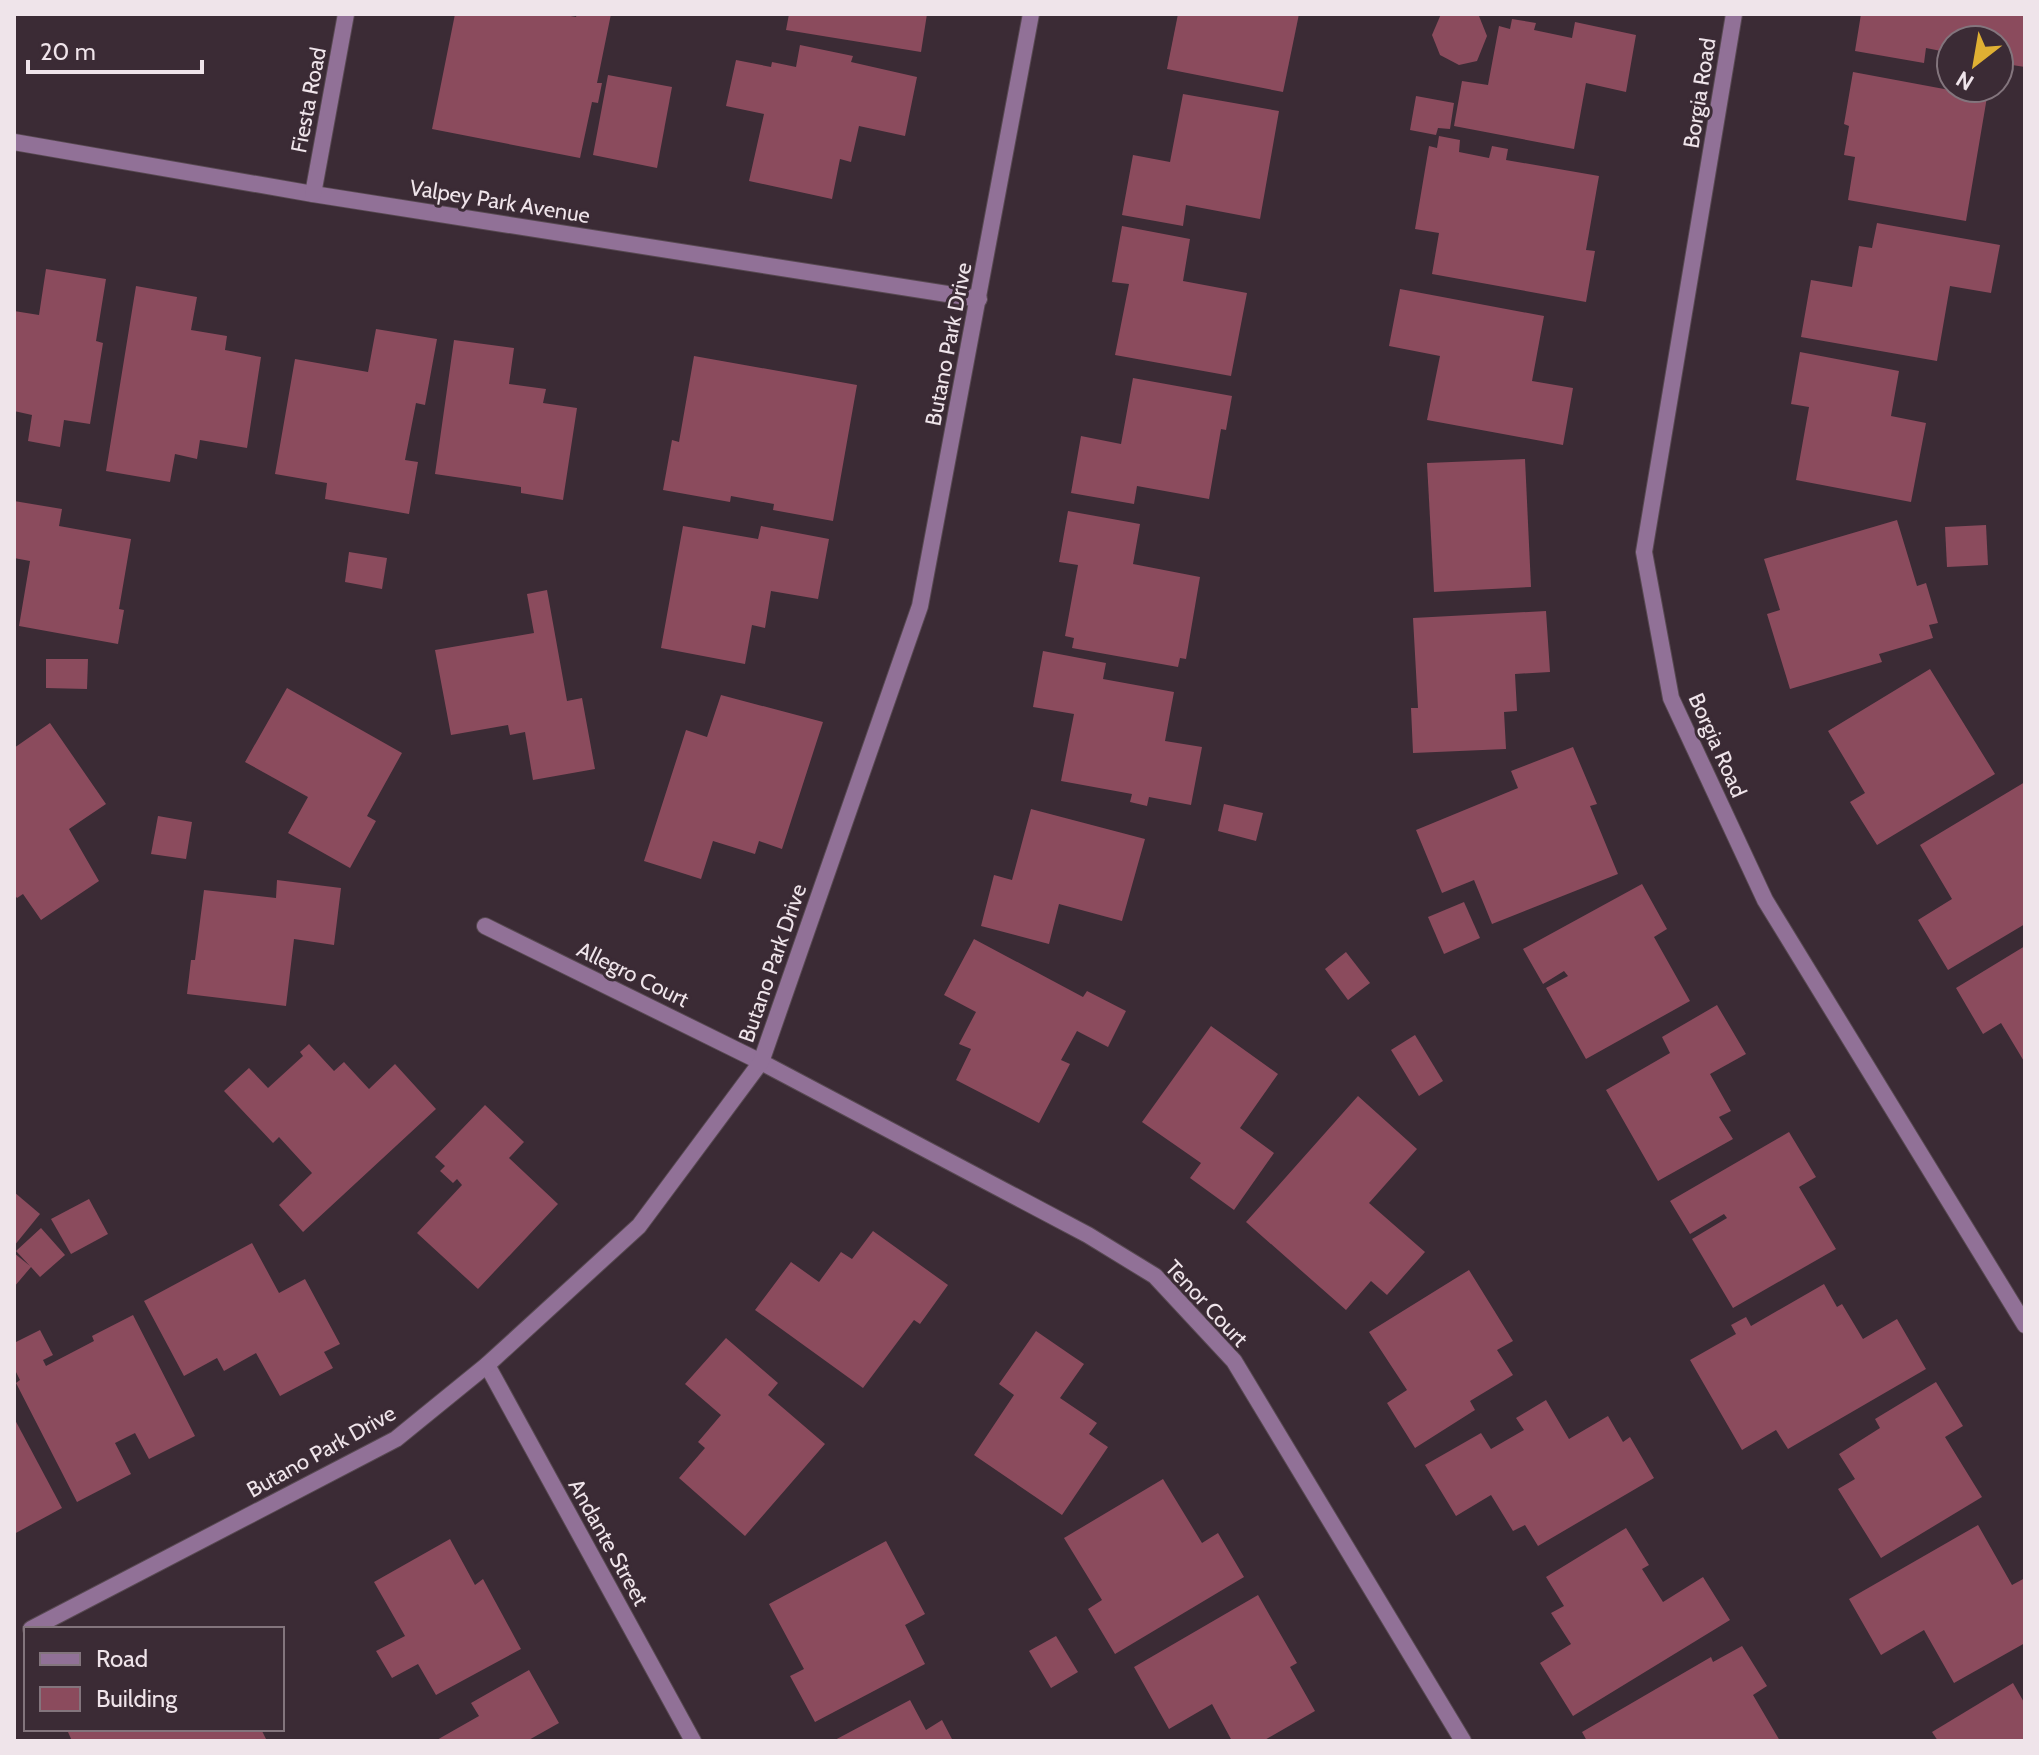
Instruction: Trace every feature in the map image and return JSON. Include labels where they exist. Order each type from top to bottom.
[{"type":"street","name":"Fiesta Road","points":[[313,194],[346,14]]},
{"type":"street","name":"Butano Park Drive","points":[[34,1627],[396,1439],[487,1365],[639,1226],[761,1062],[920,606],[1031,14]]},
{"type":"street","name":"Borgia Road","points":[[1734,14],[1644,552],[1671,698],[1765,900],[2025,1325]]},
{"type":"street","name":"Valpey Park Avenue","points":[[14,142],[313,194],[979,299]]},
{"type":"street","name":"Allegro Court","points":[[485,926],[761,1062]]},
{"type":"street","name":"Tenor Court","points":[[761,1062],[1088,1235],[1155,1276],[1234,1361],[1463,1741]]},
{"type":"street","name":"Andante Street","points":[[487,1365],[693,1741]]},
{"type":"building","points":[[455,14],[560,14],[576,17],[577,14],[611,14],[597,83],[602,83],[598,103],[592,102],[580,158],[432,129]]},
{"type":"building","points":[[789,14],[927,14],[921,52],[786,30]]},
{"type":"building","points":[[1178,14],[1299,14],[1283,92],[1167,69]]},
{"type":"building","points":[[1441,14],[1479,16],[1487,36],[1477,61],[1459,65],[1440,55],[1432,35]]},
{"type":"building","points":[[1861,14],[2025,14],[2025,67],[2015,65],[2015,24],[1935,24],[1935,50],[1926,48],[1924,63],[1855,51]]},
{"type":"building","points":[[1512,19],[1536,23],[1534,30],[1572,38],[1575,22],[1636,35],[1626,92],[1586,83],[1574,149],[1454,126],[1462,81],[1488,85],[1499,26],[1510,29]]},
{"type":"building","points":[[800,45],[853,56],[851,62],[917,77],[905,136],[859,126],[851,162],[840,159],[832,199],[749,181],[764,114],[726,106],[736,60],[771,67],[772,62],[796,67]]},
{"type":"building","points":[[1853,72],[1935,87],[1935,104],[1986,104],[1966,221],[1848,200],[1855,157],[1844,155],[1849,126],[1844,124]]},
{"type":"building","points":[[608,75],[672,87],[657,168],[593,155]]},
{"type":"building","points":[[1183,94],[1279,111],[1260,219],[1186,205],[1183,226],[1122,215],[1133,155],[1170,162]]},
{"type":"building","points":[[1416,96],[1454,103],[1450,129],[1438,128],[1436,135],[1410,130]]},
{"type":"building","points":[[1439,136],[1460,140],[1459,152],[1489,158],[1492,146],[1508,149],[1506,160],[1599,176],[1586,250],[1595,251],[1586,302],[1432,274],[1439,233],[1415,229],[1429,146],[1437,148]]},
{"type":"building","points":[[1877,223],[2000,245],[1991,293],[1950,286],[1937,361],[1801,337],[1811,280],[1852,287],[1859,246],[1872,248]]},
{"type":"building","points":[[1122,226],[1190,239],[1183,281],[1247,293],[1231,376],[1115,355],[1129,284],[1112,282]]},
{"type":"building","points":[[46,269],[106,279],[96,341],[103,343],[90,424],[64,420],[60,447],[28,441],[32,415],[14,411],[14,311],[39,315]]},
{"type":"building","points":[[136,286],[197,297],[191,330],[227,336],[225,350],[261,357],[247,448],[200,440],[197,459],[175,454],[170,482],[106,471]]},
{"type":"building","points":[[1400,289],[1544,316],[1532,381],[1573,388],[1563,445],[1427,420],[1440,356],[1389,346]]},
{"type":"building","points":[[376,329],[437,339],[425,405],[416,403],[405,460],[418,462],[409,514],[325,499],[327,483],[275,474],[295,359],[368,372]]},
{"type":"building","points":[[454,340],[514,348],[509,384],[546,389],[543,403],[577,408],[563,500],[521,493],[521,487],[435,474]]},
{"type":"building","points":[[1800,352],[1899,371],[1891,416],[1926,423],[1911,502],[1796,480],[1809,407],[1791,404]]},
{"type":"building","points":[[694,356],[857,385],[833,521],[773,510],[774,504],[731,496],[730,502],[663,490],[672,440],[679,442]]},
{"type":"building","points":[[1133,378],[1232,396],[1226,430],[1221,429],[1209,499],[1137,486],[1134,504],[1071,493],[1081,436],[1121,444]]},
{"type":"building","points":[[1525,459],[1531,587],[1434,592],[1427,463]]},
{"type":"building","points":[[14,501],[62,509],[59,526],[131,539],[119,609],[124,610],[118,644],[19,626],[30,561],[14,558]]},
{"type":"building","points":[[1068,511],[1140,524],[1133,564],[1200,577],[1186,659],[1180,658],[1178,667],[1072,648],[1074,638],[1065,636],[1078,565],[1059,562]]},
{"type":"building","points":[[1897,520],[1917,586],[1926,583],[1938,623],[1929,625],[1933,638],[1879,654],[1882,662],[1790,689],[1767,614],[1780,610],[1764,559]]},
{"type":"building","points":[[1986,525],[1988,565],[1947,567],[1945,527]]},
{"type":"building","points":[[683,526],[758,539],[761,526],[829,539],[818,599],[771,591],[765,628],[752,625],[745,664],[661,648]]},
{"type":"building","points":[[349,552],[387,558],[382,589],[345,582]]},
{"type":"building","points":[[547,590],[567,701],[582,698],[595,769],[533,780],[525,732],[510,735],[508,725],[451,735],[435,650],[534,633],[527,594]]},
{"type":"building","points":[[1546,611],[1550,672],[1515,674],[1517,711],[1504,712],[1506,749],[1413,753],[1411,708],[1418,708],[1413,618]]},
{"type":"building","points":[[1043,651],[1106,663],[1103,679],[1174,692],[1165,741],[1202,747],[1191,805],[1149,797],[1147,806],[1130,802],[1132,794],[1061,781],[1074,714],[1033,707]]},
{"type":"building","points":[[46,659],[88,659],[87,689],[46,688]]},
{"type":"building","points":[[1930,669],[1995,774],[1877,845],[1850,802],[1865,793],[1828,731]]},
{"type":"building","points":[[287,688],[402,753],[367,816],[376,821],[350,868],[288,833],[308,797],[245,762]]},
{"type":"building","points":[[721,695],[823,722],[782,849],[759,841],[755,854],[713,841],[701,879],[644,861],[686,730],[707,737]]},
{"type":"building","points":[[50,723],[106,804],[69,829],[99,881],[41,920],[23,894],[17,898],[14,894],[14,748]]},
{"type":"building","points":[[1573,747],[1597,804],[1590,806],[1618,874],[1492,924],[1474,880],[1442,893],[1416,830],[1518,788],[1511,771]]},
{"type":"building","points":[[2025,782],[2025,924],[1948,970],[1918,920],[1952,899],[1920,845]]},
{"type":"building","points":[[1224,804],[1263,813],[1256,841],[1218,831]]},
{"type":"building","points":[[1031,809],[1145,839],[1122,921],[1059,904],[1049,944],[981,926],[994,875],[1012,880]]},
{"type":"building","points":[[158,816],[192,822],[186,859],[151,854]]},
{"type":"building","points":[[277,880],[341,888],[334,945],[294,939],[286,1006],[187,994],[191,960],[195,960],[204,890],[276,898]]},
{"type":"building","points":[[1642,884],[1667,929],[1654,937],[1690,1001],[1586,1059],[1546,988],[1568,976],[1564,971],[1543,984],[1523,949]]},
{"type":"building","points":[[1464,902],[1480,938],[1444,954],[1428,917]]},
{"type":"building","points":[[974,939],[1083,997],[1087,991],[1126,1011],[1108,1047],[1077,1031],[1061,1060],[1070,1064],[1039,1123],[956,1080],[971,1049],[959,1044],[976,1012],[944,995]]},
{"type":"building","points":[[2025,946],[2025,1063],[2001,1023],[1983,1034],[1956,988]]},
{"type":"building","points":[[1346,952],[1370,983],[1348,1000],[1325,969]]},
{"type":"building","points":[[1717,1005],[1746,1054],[1710,1074],[1731,1111],[1719,1117],[1733,1139],[1658,1181],[1606,1090],[1670,1053],[1662,1037]]},
{"type":"building","points":[[1211,1026],[1278,1074],[1240,1128],[1274,1153],[1234,1210],[1190,1178],[1201,1163],[1142,1122]]},
{"type":"building","points":[[1415,1035],[1443,1081],[1419,1096],[1391,1050]]},
{"type":"building","points":[[309,1044],[334,1071],[344,1062],[369,1089],[395,1064],[436,1109],[303,1232],[279,1205],[312,1173],[279,1137],[273,1143],[224,1091],[249,1068],[268,1088],[303,1056],[300,1052]]},
{"type":"building","points":[[1358,1096],[1417,1149],[1369,1203],[1425,1252],[1387,1295],[1371,1281],[1346,1310],[1246,1222]]},
{"type":"building","points":[[485,1105],[524,1142],[509,1158],[558,1204],[478,1289],[417,1233],[462,1185],[457,1179],[453,1183],[440,1171],[445,1166],[435,1157]]},
{"type":"building","points":[[1789,1132],[1816,1177],[1799,1187],[1836,1249],[1733,1308],[1692,1239],[1727,1218],[1724,1214],[1690,1234],[1670,1201]]},
{"type":"building","points":[[14,1192],[40,1214],[14,1246]]},
{"type":"building","points":[[89,1199],[108,1234],[71,1254],[51,1219]]},
{"type":"building","points":[[41,1228],[65,1255],[40,1277],[31,1267],[14,1287],[14,1253],[30,1266],[16,1251]]},
{"type":"building","points":[[873,1231],[948,1285],[920,1324],[914,1320],[863,1388],[755,1310],[791,1262],[819,1282],[841,1252],[852,1259]]},
{"type":"building","points":[[252,1243],[279,1293],[305,1279],[340,1344],[324,1352],[333,1368],[280,1396],[256,1353],[224,1371],[217,1358],[184,1376],[144,1301]]},
{"type":"building","points":[[1469,1270],[1513,1341],[1497,1350],[1513,1375],[1470,1401],[1475,1410],[1415,1448],[1387,1403],[1407,1390],[1369,1332]]},
{"type":"building","points":[[1824,1284],[1837,1307],[1842,1304],[1863,1339],[1897,1319],[1926,1369],[1788,1449],[1776,1430],[1742,1450],[1690,1360],[1736,1334],[1731,1325],[1746,1317],[1751,1326]]},
{"type":"building","points":[[133,1315],[195,1436],[149,1459],[135,1433],[115,1443],[131,1474],[77,1502],[16,1383],[20,1380],[14,1368],[14,1343],[40,1330],[53,1355],[43,1360],[46,1366],[94,1341],[92,1336]]},
{"type":"building","points":[[1036,1331],[1084,1364],[1060,1398],[1097,1423],[1089,1434],[1108,1447],[1062,1515],[974,1455],[1014,1395],[999,1384]]},
{"type":"building","points":[[726,1338],[778,1383],[768,1395],[825,1444],[745,1536],[679,1478],[705,1448],[698,1442],[721,1415],[685,1384]]},
{"type":"building","points":[[1936,1382],[1963,1426],[1945,1437],[1982,1497],[1881,1558],[1838,1489],[1855,1479],[1839,1454],[1880,1428],[1875,1419]]},
{"type":"building","points":[[1546,1400],[1569,1439],[1608,1416],[1623,1442],[1630,1437],[1654,1478],[1538,1546],[1525,1525],[1513,1531],[1491,1495],[1456,1516],[1425,1465],[1481,1433],[1491,1449],[1524,1430],[1516,1418]]},
{"type":"building","points":[[14,1418],[62,1508],[14,1534]]},
{"type":"building","points":[[1163,1479],[1202,1543],[1218,1533],[1244,1577],[1115,1654],[1088,1609],[1102,1600],[1064,1538]]},
{"type":"building","points":[[1978,1525],[2012,1585],[2025,1578],[2025,1643],[1954,1683],[1924,1630],[1881,1655],[1849,1599]]},
{"type":"building","points":[[1626,1528],[1649,1565],[1642,1569],[1663,1602],[1703,1577],[1730,1620],[1573,1716],[1540,1663],[1571,1644],[1551,1613],[1564,1606],[1546,1577]]},
{"type":"building","points":[[450,1539],[475,1585],[483,1579],[521,1649],[436,1695],[418,1664],[392,1678],[376,1651],[405,1636],[374,1582]]},
{"type":"building","points":[[886,1541],[925,1614],[905,1625],[925,1664],[815,1722],[790,1676],[804,1669],[769,1604]]},
{"type":"building","points":[[1258,1595],[1297,1663],[1290,1667],[1315,1711],[1263,1741],[1232,1741],[1212,1704],[1169,1729],[1134,1667]]},
{"type":"building","points":[[1056,1636],[1078,1672],[1051,1688],[1029,1651]]},
{"type":"building","points":[[1742,1646],[1767,1686],[1753,1695],[1780,1741],[1587,1741],[1582,1732],[1711,1657],[1713,1662]]},
{"type":"building","points":[[529,1670],[559,1723],[527,1741],[435,1741],[479,1716],[471,1703]]},
{"type":"building","points":[[2013,1683],[2025,1704],[2025,1741],[1938,1741],[1932,1732]]},
{"type":"building","points":[[910,1700],[926,1730],[942,1720],[953,1741],[833,1741]]},
{"type":"building","points":[[262,1731],[267,1741],[72,1741],[68,1732]]}]
